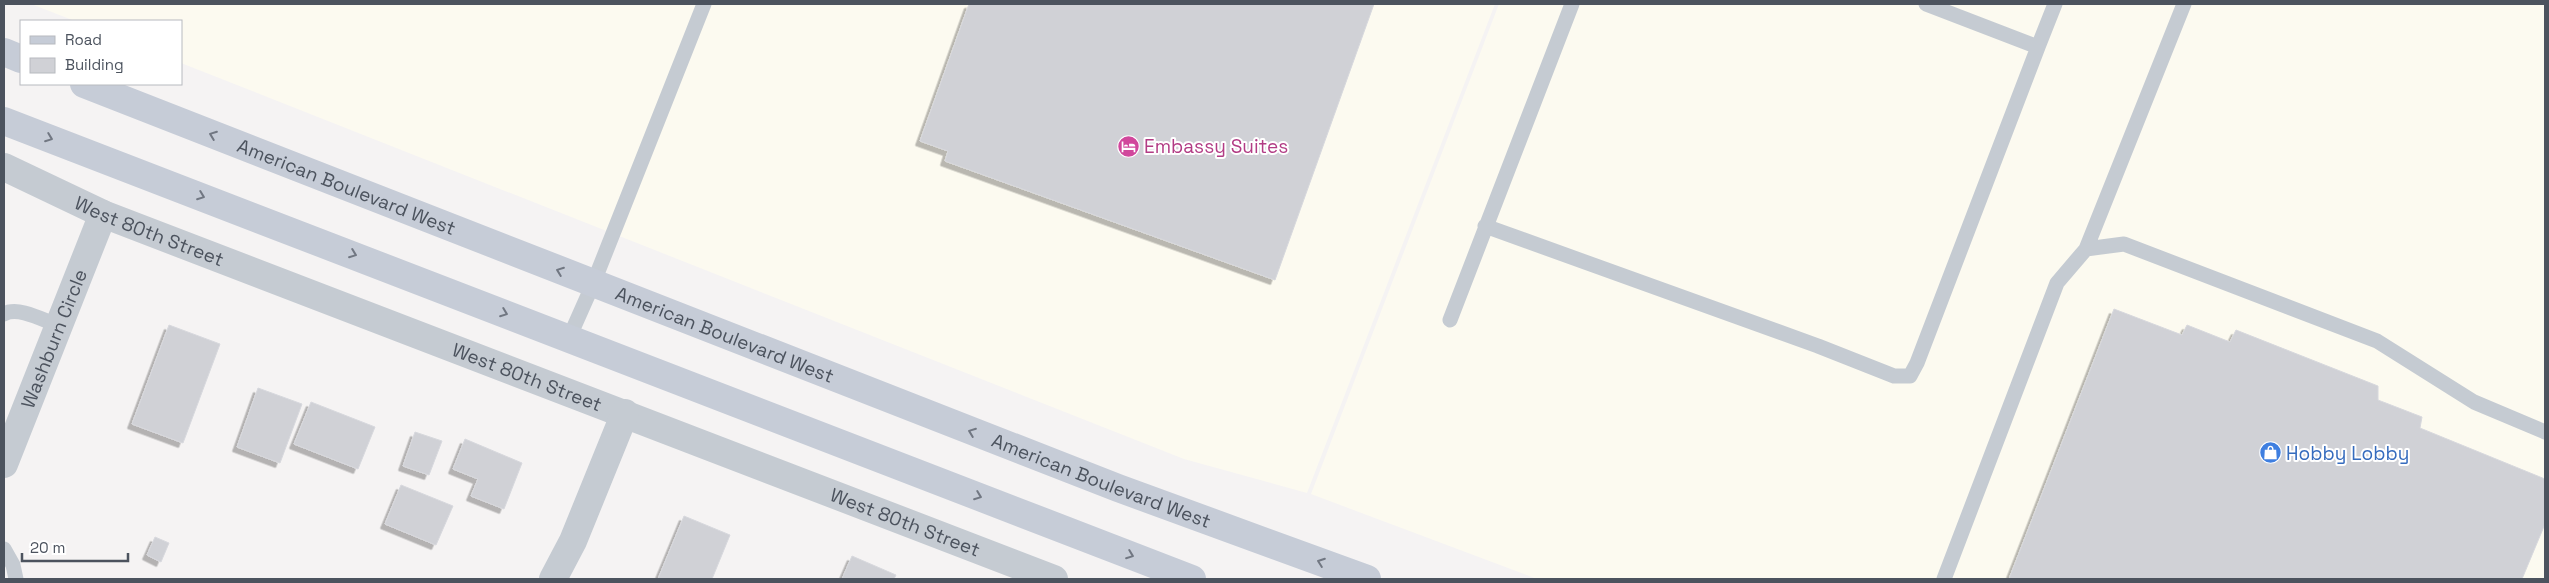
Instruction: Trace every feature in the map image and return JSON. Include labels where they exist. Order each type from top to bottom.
[{"type":"main road","points":[[4,52],[20,59]]},
{"type":"main road","name":"American Boulevard West","points":[[87,85],[1118,488],[1358,578]]},
{"type":"main road","points":[[4,121],[1192,579]]},
{"type":"street","name":"West 80th Street","points":[[4,167],[103,214],[625,413],[1038,576]]},
{"type":"street","name":"Washburn Circle","points":[[4,464],[57,325],[103,214]]},
{"type":"street","points":[[553,579],[573,541],[625,413]]},
{"type":"lane","points":[[569,338],[593,284],[704,4]]},
{"type":"lane","points":[[1450,320],[1572,4]]},
{"type":"lane","points":[[1926,4],[2038,47]]},
{"type":"lane","points":[[1486,226],[1818,346],[1894,376],[1910,376],[2055,4]]},
{"type":"lane","points":[[1944,579],[2057,283],[2086,249],[2184,4]]},
{"type":"lane","points":[[2086,249],[2124,244],[2378,341],[2474,402],[2545,432]]},
{"type":"lane","points":[[4,314],[9,311],[22,313],[57,325]]},
{"type":"lane","points":[[4,549],[13,565],[16,579]]},
{"type":"shaded area","points":[[31,4],[1495,4],[1307,493],[1184,459],[182,63],[182,20],[72,20]]},
{"type":"shaded area","points":[[1499,4],[2545,4],[2545,579],[1537,579],[1311,494]]},
{"type":"building","name":"Embassy Suites","points":[[969,4],[1374,4],[1275,280],[945,161],[948,151],[920,141]]},
{"type":"building","name":"Hobby Lobby","points":[[2114,309],[2182,335],[2187,325],[2230,342],[2236,330],[2378,386],[2378,400],[2422,417],[2420,428],[2545,479],[2545,524],[2522,579],[2009,579]]},
{"type":"building","points":[[169,325],[220,344],[183,443],[132,424]]},
{"type":"building","points":[[258,388],[302,404],[280,463],[237,447]]},
{"type":"building","points":[[311,402],[375,427],[358,469],[294,444]]},
{"type":"building","points":[[415,432],[442,441],[429,475],[403,466]]},
{"type":"building","points":[[465,439],[522,463],[504,509],[471,496],[478,479],[453,469]]},
{"type":"building","points":[[401,485],[453,506],[436,545],[385,524]]},
{"type":"building","points":[[684,516],[730,535],[712,579],[658,579]]},
{"type":"building","points":[[155,537],[169,543],[161,562],[147,555]]},
{"type":"building","points":[[852,556],[896,575],[894,579],[842,579]]},
{"type":"place","name":"Embassy Suites","points":[[1128,146]]},
{"type":"place","name":"Hobby Lobby","points":[[2270,453]]}]
